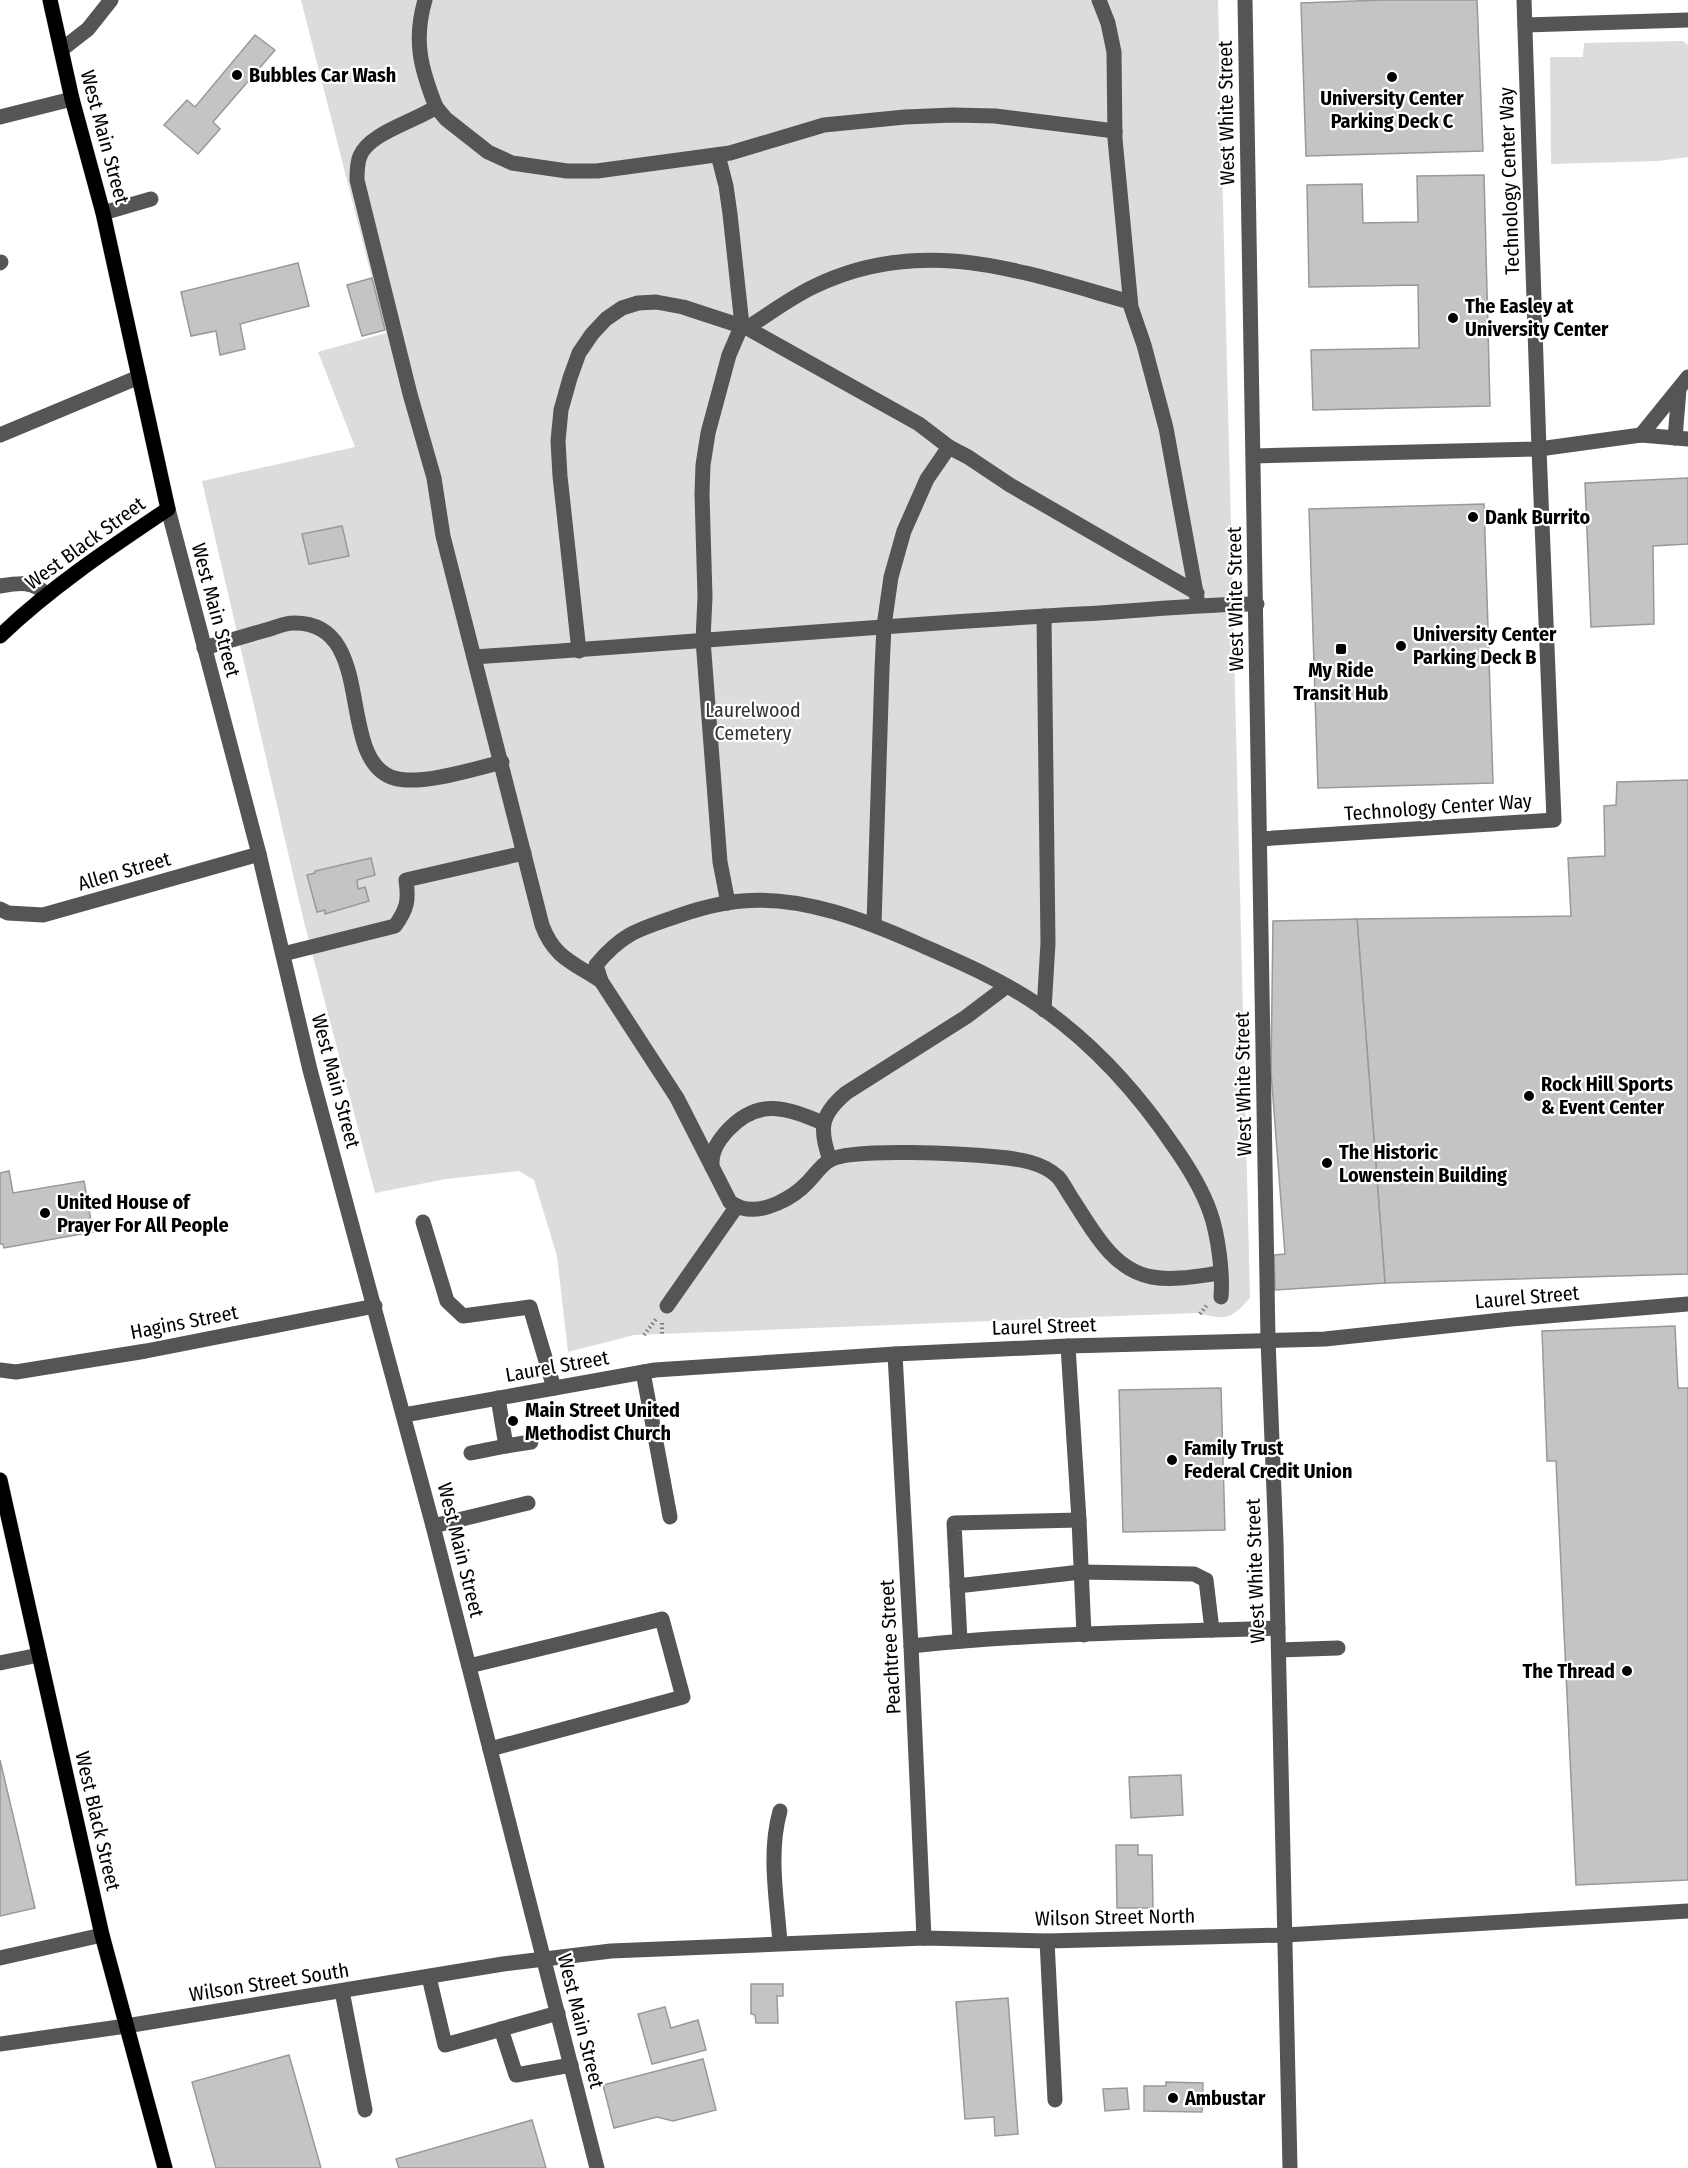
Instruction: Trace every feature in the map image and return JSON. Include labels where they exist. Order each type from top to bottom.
[{"type":"main road","name":"West Main Street","points":[[50,0],[72,99],[103,213],[168,509]]},
{"type":"main road","name":"West Black Street","points":[[0,636],[47,595],[168,509]]},
{"type":"main road","name":"West Black Street","points":[[0,1480],[102,1935],[165,2168]]},
{"type":"street","points":[[61,50],[88,29],[111,0]]},
{"type":"street","points":[[425,0],[420,18],[421,66],[436,107],[446,119],[488,152],[512,163],[536,168],[597,171],[718,155],[824,125],[905,117],[995,116],[1115,131]]},
{"type":"street","points":[[1099,0],[1108,23],[1114,52],[1115,131],[1122,232],[1130,302],[1166,428],[1198,599]]},
{"type":"street","name":"West White Street","points":[[1245,0],[1268,1340],[1279,1650],[1290,2168]]},
{"type":"street","name":"Technology Center Way","points":[[1260,839],[1554,820],[1524,0]]},
{"type":"street","points":[[1525,26],[1688,20]]},
{"type":"street","points":[[0,117],[72,99]]},
{"type":"street","points":[[436,107],[379,136],[367,145],[360,155],[357,180],[410,394],[434,478],[443,536],[548,940],[566,960],[601,981]]},
{"type":"street","points":[[718,155],[726,186],[744,326]]},
{"type":"street","points":[[103,213],[151,199]]},
{"type":"street","points":[[728,903],[720,862],[703,640],[705,619],[702,531],[703,465],[729,355],[744,326],[814,287],[841,276],[870,267],[928,259],[996,265],[1130,302]]},
{"type":"street","points":[[579,651],[562,507],[558,441],[561,410],[579,354],[592,334],[606,319],[622,308],[638,303],[656,302],[682,307],[744,326],[919,424],[949,447],[1198,599]]},
{"type":"street","points":[[0,435],[139,377]]},
{"type":"street","points":[[1254,456],[1539,449],[1641,435],[1681,438],[1683,384]]},
{"type":"street","points":[[1641,435],[1683,384]]},
{"type":"street","points":[[874,924],[884,626],[891,577],[904,531],[927,479],[949,447]]},
{"type":"street","name":"West Main Street","points":[[168,509],[259,854],[310,1071],[404,1415],[597,2168]]},
{"type":"street","points":[[0,586],[23,582],[47,595]]},
{"type":"street","points":[[474,657],[579,651],[884,626],[1123,612],[1198,599],[1257,604]]},
{"type":"street","points":[[1044,616],[1048,943],[1044,1010]]},
{"type":"street","points":[[204,648],[292,623],[315,626],[334,640],[345,659],[363,746],[376,766],[392,778],[415,780],[502,762]]},
{"type":"street","points":[[282,954],[395,926],[405,911],[408,895],[406,880],[524,853]]},
{"type":"street","name":"Allen Street","points":[[0,909],[8,913],[43,915],[259,854]]},
{"type":"street","points":[[1220,1273],[1169,1279],[1151,1277],[1130,1269],[1114,1257],[1100,1241],[1058,1177],[1032,1162],[978,1155],[848,1154],[830,1160],[793,1195],[760,1208],[741,1208],[730,1202],[677,1098],[601,981],[596,965],[612,945],[632,933],[700,908],[743,901],[784,903],[823,909],[874,924],[1007,986],[1044,1010],[1088,1044],[1111,1067],[1158,1123],[1189,1168],[1211,1213],[1215,1229],[1220,1273],[1221,1297]]},
{"type":"street","points":[[830,1160],[823,1141],[823,1123],[832,1107],[846,1093],[958,1022],[1007,986]]},
{"type":"street","points":[[712,1167],[712,1156],[718,1140],[750,1112],[766,1108],[786,1108],[823,1123]]},
{"type":"street","points":[[667,1306],[737,1206]]},
{"type":"street","points":[[423,1222],[447,1301],[463,1316],[530,1307],[554,1388]]},
{"type":"street","name":"Laurel Street","points":[[404,1415],[643,1372],[895,1354],[1068,1346],[1325,1339],[1511,1319],[1688,1304]]},
{"type":"street","name":"Hagins Street","points":[[0,1370],[15,1372],[146,1351],[375,1306]]},
{"type":"street","points":[[1068,1346],[1079,1520],[1083,1635]]},
{"type":"street","name":"Peachtree Street","points":[[895,1354],[924,1938]]},
{"type":"street","points":[[643,1372],[670,1517]]},
{"type":"street","points":[[498,1398],[506,1446]]},
{"type":"street","points":[[471,1453],[531,1442]]},
{"type":"street","points":[[433,1526],[528,1503]]},
{"type":"street","points":[[960,1641],[954,1523],[1079,1520]]},
{"type":"street","points":[[957,1586],[1081,1572],[1194,1574],[1206,1580],[1212,1630]]},
{"type":"street","points":[[469,1666],[662,1619],[683,1697],[490,1749]]},
{"type":"street","points":[[911,1646],[960,1641],[1278,1628]]},
{"type":"street","points":[[1279,1650],[1338,1648]]},
{"type":"street","points":[[0,1663],[39,1655]]},
{"type":"street","points":[[780,1811],[774,1868],[780,1943]]},
{"type":"street","name":"Wilson Street North","points":[[543,1959],[611,1951],[924,1938],[1047,1941],[1286,1935],[1688,1911]]},
{"type":"street","points":[[0,1958],[102,1935]]},
{"type":"street","points":[[1047,1941],[1055,2100]]},
{"type":"street","name":"Wilson Street South","points":[[0,2044],[543,1959]]},
{"type":"street","points":[[429,1977],[445,2045],[558,2013]]},
{"type":"street","points":[[342,1991],[365,2110]]},
{"type":"street","points":[[501,2029],[516,2075],[571,2065]]},
{"type":"green space","name":"Laurelwood Cemetery","points":[[301,0],[1218,0],[1250,1298],[1231,1315],[1214,1317],[1196,1313],[634,1335],[568,1352],[557,1256],[534,1180],[519,1171],[446,1179],[375,1193],[304,922],[202,481],[355,447],[318,352],[386,333]]},
{"type":"green space","points":[[1683,41],[1688,45],[1688,157],[1659,161],[1551,164],[1550,57],[1583,57],[1584,43]]},
{"type":"building","name":"University Center Parking Deck C","points":[[1477,0],[1483,151],[1306,156],[1301,3]]},
{"type":"building","name":"Bubbles Car Wash","points":[[255,35],[275,50],[213,122],[220,129],[198,154],[164,125],[187,100],[195,107]]},
{"type":"building","name":"The Easley at University Center","points":[[1484,175],[1490,406],[1313,410],[1311,350],[1419,348],[1418,285],[1309,287],[1307,185],[1362,184],[1363,223],[1418,222],[1417,176]]},
{"type":"building","points":[[298,263],[309,306],[240,324],[245,349],[220,355],[216,331],[191,336],[181,292]]},
{"type":"building","points":[[372,278],[385,330],[362,336],[347,285]]},
{"type":"building","points":[[1688,478],[1688,544],[1653,546],[1654,624],[1591,627],[1585,483]]},
{"type":"building","name":"University Center Parking Deck B","points":[[1484,504],[1493,783],[1318,788],[1309,509]]},
{"type":"building","points":[[342,526],[349,556],[309,564],[302,534]]},
{"type":"building","name":"Rock Hill Sports & Event Center","points":[[1688,780],[1688,1274],[1385,1283],[1357,919],[1571,916],[1568,858],[1605,856],[1604,806],[1616,805],[1617,782]]},
{"type":"building","points":[[371,858],[375,875],[357,880],[358,889],[365,887],[369,901],[325,914],[325,910],[317,912],[307,875],[315,871]]},
{"type":"building","name":"The Historic Lowenstein Building","points":[[1357,919],[1385,1283],[1275,1290],[1274,1255],[1285,1254],[1271,1072],[1273,921]]},
{"type":"building","name":"United House of Prayer For All People","points":[[9,1171],[13,1193],[84,1181],[93,1232],[4,1248],[3,1244],[0,1244],[0,1173]]},
{"type":"building","name":"The Thread","points":[[1675,1326],[1678,1388],[1688,1388],[1688,1880],[1576,1885],[1556,1461],[1547,1461],[1542,1331]]},
{"type":"building","name":"Family Trust Federal Credit Union","points":[[1221,1388],[1225,1530],[1123,1532],[1119,1390]]},
{"type":"building","points":[[0,1760],[35,1908],[0,1916]]},
{"type":"building","points":[[1181,1775],[1183,1815],[1131,1818],[1129,1777]]},
{"type":"building","points":[[1116,1845],[1138,1845],[1138,1855],[1152,1855],[1153,1908],[1117,1908]]},
{"type":"building","points":[[751,1984],[783,1984],[783,1996],[777,1996],[778,2023],[756,2023],[755,2015],[751,2014]]},
{"type":"building","points":[[1008,1998],[1018,2134],[995,2136],[994,2117],[965,2119],[956,2002]]},
{"type":"building","points":[[665,2007],[671,2028],[698,2020],[706,2050],[652,2064],[638,2014]]},
{"type":"building","points":[[289,2055],[321,2168],[216,2168],[192,2082]]},
{"type":"building","points":[[703,2059],[716,2110],[673,2121],[657,2117],[614,2128],[603,2085]]},
{"type":"building","name":"Ambustar","points":[[1166,2082],[1203,2083],[1202,2112],[1144,2111],[1144,2086],[1166,2086]]},
{"type":"building","points":[[1127,2088],[1129,2109],[1105,2111],[1103,2089]]},
{"type":"building","points":[[532,2120],[546,2168],[399,2168],[396,2159]]},
{"type":"place","name":"Bubbles Car Wash","points":[[237,75]]},
{"type":"place","name":"University Center Parking Deck C","points":[[1392,77]]},
{"type":"place","name":"The Easley at University Center","points":[[1453,318]]},
{"type":"place","name":"Dank Burrito","points":[[1473,517]]},
{"type":"place","name":"University Center Parking Deck B","points":[[1401,646]]},
{"type":"place","name":"My Ride Transit Hub","points":[[1341,649]]},
{"type":"place","name":"Rock Hill Sports & Event Center","points":[[1529,1096]]},
{"type":"place","name":"The Historic Lowenstein Building","points":[[1327,1163]]},
{"type":"place","name":"United House of Prayer For All People","points":[[45,1213]]},
{"type":"place","name":"Main Street United Methodist Church","points":[[513,1421]]},
{"type":"place","name":"Family Trust Federal Credit Union","points":[[1172,1460]]},
{"type":"place","name":"The Thread","points":[[1627,1671]]},
{"type":"place","name":"Ambustar","points":[[1173,2098]]}]
